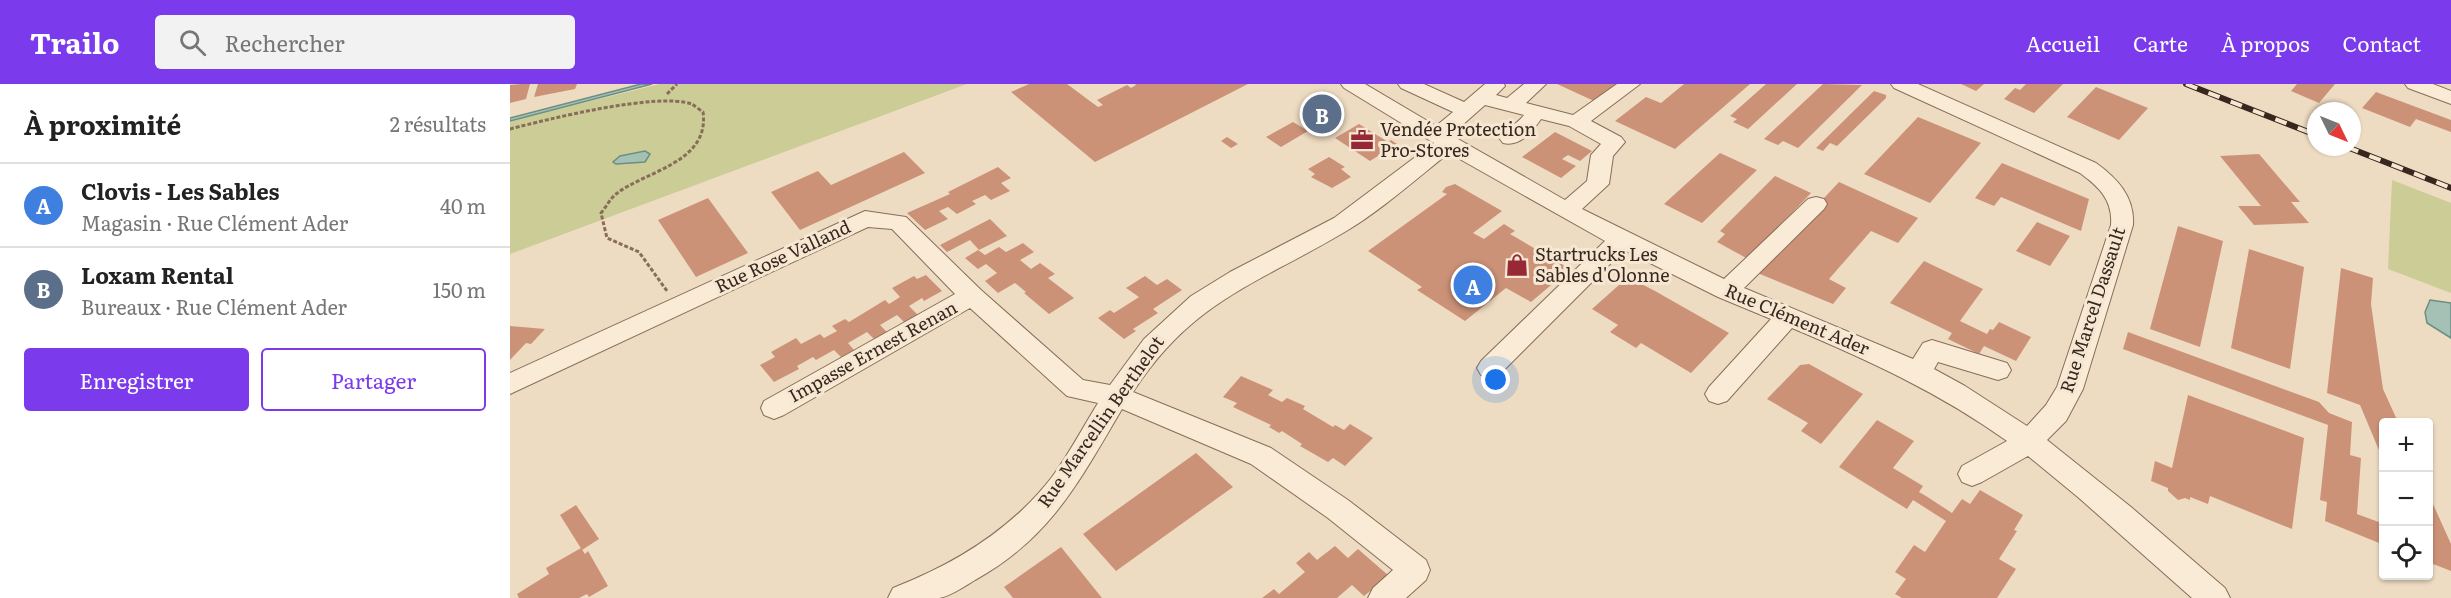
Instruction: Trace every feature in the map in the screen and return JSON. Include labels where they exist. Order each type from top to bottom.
[{"type":"street","name":"Rue Clément Ader","points":[[1351,84],[1442,140],[1621,239],[1787,318],[1918,372],[1958,394],[2029,442],[2214,598]]},
{"type":"street","points":[[1408,84],[1537,111],[1576,122],[1614,142],[1602,155],[1598,184],[1567,210]]},
{"type":"street","points":[[1511,105],[1536,84]]},
{"type":"street","points":[[1576,122],[1630,84]]},
{"type":"street","name":"Rue Marcel Dassault","points":[[1901,84],[2088,168],[2110,187],[2121,204],[2123,213],[2122,225],[2070,389],[2056,413],[2029,442],[1971,474]]},
{"type":"street","points":[[2415,84],[2451,98]]},
{"type":"street","name":"Rue Marcellin Berthelot","points":[[904,598],[954,576],[996,551],[1029,524],[1059,489],[1116,396],[1158,338],[1195,305],[1249,270],[1342,223],[1442,140],[1482,98]]},
{"type":"street","points":[[1510,138],[1525,128],[1537,111]]},
{"type":"street","points":[[1727,291],[1816,204]]},
{"type":"street","name":"Rue Rose Valland","points":[[510,384],[865,219],[898,222],[972,296],[1076,389],[1116,396],[1179,420],[1261,456],[1338,508],[1415,570],[1384,598]]},
{"type":"street","points":[[1490,368],[1621,239]]},
{"type":"street","name":"Impasse Ernest Renan","points":[[774,408],[972,296]]},
{"type":"street","points":[[1719,394],[1787,318]]},
{"type":"street","points":[[1918,372],[1932,350],[1998,370]]},
{"type":"path","points":[[666,94],[677,84]]},
{"type":"path","points":[[657,95],[666,94],[697,104],[702,110],[704,120],[692,149],[681,159],[614,196],[601,213],[607,238],[639,252],[678,306]]},
{"type":"path","points":[[510,129],[637,97]]},
{"type":"green space","points":[[660,84],[967,84],[510,254],[510,121]]},
{"type":"green space","points":[[2392,180],[2451,203],[2451,293],[2388,269]]},
{"type":"shaded area","points":[[641,84],[652,84],[510,121],[510,118]]},
{"type":"shaded area","points":[[645,151],[650,154],[645,162],[616,164],[613,162],[620,156]]},
{"type":"shaded area","points":[[2430,300],[2451,303],[2451,338],[2427,323],[2425,312]]},
{"type":"building","points":[[530,84],[526,99],[510,103],[510,85]]},
{"type":"building","points":[[538,84],[577,84],[575,89],[534,97]]},
{"type":"building","points":[[1029,84],[1067,84],[1098,107],[1103,105],[1097,100],[1127,85],[1131,88],[1135,84],[1248,84],[1095,162],[1011,92]]},
{"type":"building","points":[[1557,84],[1616,84],[1594,101]]},
{"type":"building","points":[[1684,84],[1750,84],[1675,149],[1615,121],[1646,97],[1661,103]]},
{"type":"building","points":[[1766,84],[1797,84],[1748,129],[1733,122],[1737,119],[1730,116]]},
{"type":"building","points":[[1823,84],[1862,85],[1798,148],[1783,141],[1778,145],[1764,139]]},
{"type":"building","points":[[1961,84],[1984,84],[1976,91]]},
{"type":"building","points":[[2026,84],[2063,84],[2034,113],[2004,99],[2015,88],[2020,90]]},
{"type":"building","points":[[2297,84],[2335,84],[2320,102],[2291,91]]},
{"type":"building","points":[[2096,87],[2148,108],[2119,140],[2067,117]]},
{"type":"building","points":[[1874,91],[1886,95],[1886,98],[1837,146],[1830,143],[1823,151],[1816,148]]},
{"type":"building","points":[[2376,92],[2451,120],[2451,132],[2416,119],[2410,127],[2362,108]]},
{"type":"building","points":[[1324,105],[1338,114],[1316,126],[1302,117]]},
{"type":"building","points":[[1918,117],[1981,143],[1930,203],[1864,174]]},
{"type":"building","points":[[1293,122],[1308,131],[1281,147],[1266,137]]},
{"type":"building","points":[[1359,124],[1388,142],[1391,140],[1397,144],[1370,161],[1335,138]]},
{"type":"building","points":[[1555,132],[1592,151],[1580,161],[1568,155],[1562,159],[1576,166],[1561,178],[1522,157]]},
{"type":"building","points":[[1227,137],[1238,144],[1231,148],[1221,141]]},
{"type":"building","points":[[904,152],[925,173],[800,230],[771,192],[818,171],[831,185]]},
{"type":"building","points":[[1720,153],[1757,170],[1702,223],[1664,204]]},
{"type":"building","points":[[2259,154],[2300,202],[2291,202],[2309,223],[2254,225],[2238,206],[2261,206],[2220,156]]},
{"type":"building","points":[[1329,157],[1345,167],[1341,169],[1351,177],[1332,188],[1311,177],[1315,174],[1308,169]]},
{"type":"building","points":[[2002,163],[2089,199],[2081,231],[2001,197],[1994,206],[1975,198]]},
{"type":"building","points":[[998,167],[1011,178],[1001,183],[1010,191],[991,200],[985,195],[972,201],[976,204],[957,214],[948,207],[939,211],[948,219],[925,230],[907,213],[950,194],[948,192]]},
{"type":"building","points":[[1775,176],[1811,193],[1748,259],[1717,242],[1725,234],[1720,231]]},
{"type":"building","points":[[1839,182],[1918,218],[1898,243],[1871,231],[1829,279],[1846,288],[1833,304],[1755,272]]},
{"type":"building","points":[[1455,184],[1502,211],[1473,233],[1484,239],[1504,224],[1515,231],[1510,234],[1570,269],[1531,302],[1506,288],[1465,321],[1417,290],[1422,287],[1368,251],[1447,194],[1442,192],[1446,187]]},
{"type":"building","points":[[708,198],[748,253],[696,277],[658,220]]},
{"type":"building","points":[[990,219],[1007,236],[979,250],[970,240],[947,252],[940,245]]},
{"type":"building","points":[[2037,222],[2070,236],[2050,266],[2016,251]]},
{"type":"building","points":[[2178,226],[2223,241],[2200,347],[2150,329]]},
{"type":"building","points":[[1023,243],[1034,252],[1020,260],[1031,269],[1040,263],[1055,274],[1048,278],[1074,298],[1049,314],[1015,283],[998,293],[985,281],[997,273],[986,264],[978,269],[965,258],[978,250],[985,255],[999,247],[1006,252]]},
{"type":"building","points":[[2249,249],[2304,267],[2290,369],[2231,348]]},
{"type":"building","points":[[1924,261],[1983,289],[1960,321],[1987,334],[1999,322],[2031,337],[2016,361],[1984,346],[1979,354],[1948,339],[1952,333],[1890,303]]},
{"type":"building","points":[[2341,268],[2373,278],[2371,304],[2383,389],[2396,418],[2379,418],[2379,450],[2360,405],[2327,393]]},
{"type":"building","points":[[926,275],[942,291],[924,301],[922,298],[909,306],[918,315],[905,323],[897,315],[880,325],[887,332],[874,339],[867,332],[848,343],[854,350],[841,357],[834,350],[816,360],[813,357],[797,366],[799,369],[774,382],[760,365],[775,357],[771,352],[796,338],[801,344],[820,334],[824,338],[837,331],[832,326],[845,319],[849,322],[885,300],[889,304],[900,297],[892,288],[914,276],[917,279]]},
{"type":"building","points":[[1145,276],[1157,285],[1167,279],[1182,290],[1153,309],[1158,313],[1133,329],[1136,331],[1124,339],[1098,318],[1110,310],[1114,313],[1139,297],[1126,288]]},
{"type":"building","points":[[1628,277],[1729,333],[1691,373],[1641,343],[1636,348],[1610,332],[1618,325],[1592,309]]},
{"type":"building","points":[[510,326],[545,329],[531,344],[526,343],[510,360]]},
{"type":"building","points":[[2128,332],[2319,402],[2329,413],[2352,422],[2350,455],[2361,458],[2357,514],[2379,522],[2379,543],[2325,521],[2327,502],[2320,500],[2328,425],[2123,349]]},
{"type":"building","points":[[1809,364],[1863,394],[1821,444],[1801,431],[1808,423],[1767,399],[1800,365]]},
{"type":"building","points":[[1241,376],[1273,390],[1268,395],[1282,402],[1287,398],[1305,406],[1303,409],[1333,427],[1335,425],[1344,430],[1350,424],[1373,438],[1345,466],[1333,458],[1328,462],[1300,446],[1302,444],[1282,431],[1279,433],[1269,427],[1271,425],[1233,407],[1237,403],[1223,397]]},
{"type":"building","points":[[2188,395],[2304,438],[2292,529],[2210,496],[2208,504],[2190,497],[2190,500],[2185,498],[2178,500],[2168,491],[2168,488],[2151,481],[2155,461],[2172,468]]},
{"type":"building","points":[[1877,420],[1914,441],[1893,468],[1923,486],[1919,492],[1952,513],[1962,499],[1970,504],[1980,490],[2023,515],[2014,530],[2017,531],[1999,559],[2016,569],[1997,598],[1902,598],[1895,594],[1906,579],[1895,572],[1914,545],[1925,552],[1946,521],[1913,500],[1907,509],[1839,467]]},
{"type":"building","points":[[1196,453],[1233,487],[1116,571],[1083,534]]},
{"type":"building","points":[[2433,504],[2451,544],[2451,571],[2433,564]]},
{"type":"building","points":[[576,505],[599,539],[582,550],[560,515]]},
{"type":"building","points":[[1335,546],[1348,558],[1358,549],[1389,576],[1364,596],[1352,585],[1337,598],[1262,598],[1274,589],[1279,594],[1305,572],[1296,563],[1309,552],[1317,560]]},
{"type":"building","points":[[1061,547],[1102,598],[1013,598],[1004,587]]},
{"type":"building","points":[[581,548],[585,554],[588,551],[608,586],[589,597],[587,594],[579,598],[519,598],[517,594],[549,574],[546,568]]},
{"type":"railway","points":[[2186,84],[2307,131]]},
{"type":"railway","points":[[2361,153],[2451,188]]},
{"type":"place","name":"Loxam Rental","points":[[1322,114]]},
{"type":"place","name":"Vendée Protection Pro-Stores","points":[[1362,140]]},
{"type":"place","name":"Startrucks Les Sables d'Olonne","points":[[1517,265]]},
{"type":"place","name":"Clovis - Les Sables","points":[[1473,285]]}]
